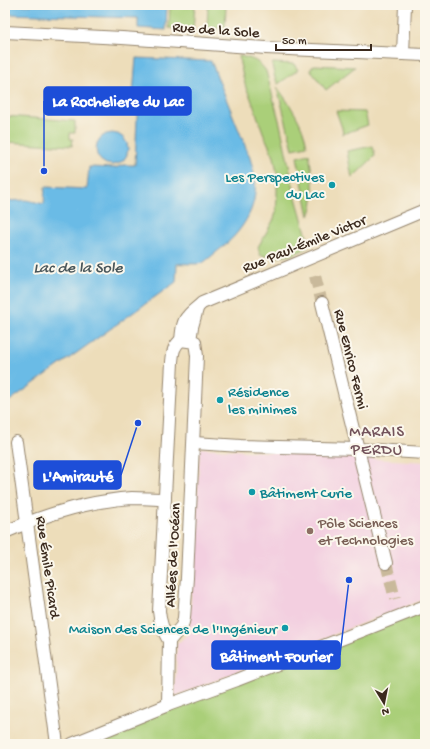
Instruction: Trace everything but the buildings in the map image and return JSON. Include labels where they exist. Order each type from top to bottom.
[{"type":"street","points":[[403,54],[405,5]]},
{"type":"street","name":"Rue de la Sole","points":[[5,32],[266,48],[425,55]]},
{"type":"street","name":"Rue Paul-Émile Victor","points":[[186,341],[185,320],[187,316],[202,303],[425,210]]},
{"type":"street","name":"Rue Enrico Fermi","points":[[322,303],[386,563]]},
{"type":"street","name":"Allées de l'Océan","points":[[186,341],[195,342],[198,356],[194,443],[184,618],[182,626],[169,641],[160,623],[159,611],[173,353],[176,345],[186,341]]},
{"type":"street","name":"Rue Émile Picard","points":[[16,442],[57,744]]},
{"type":"street","points":[[194,443],[425,453]]},
{"type":"street","points":[[5,532],[62,511],[107,501],[133,498],[165,499]]},
{"type":"street","points":[[72,744],[168,705],[237,680],[425,606]]},
{"type":"street","points":[[168,705],[169,641]]},
{"type":"shaded area","name":"Pôle Sciences et Technologies","points":[[200,448],[425,462],[425,599],[175,696],[177,644],[189,633]]},
{"type":"green space","points":[[170,5],[195,5],[193,30],[169,28]]},
{"type":"green space","points":[[208,5],[226,5],[225,28],[207,28]]},
{"type":"green space","points":[[239,56],[255,60],[266,71],[280,124],[295,194],[308,240],[308,247],[291,255],[273,257],[260,255],[258,247],[274,219],[276,212],[277,173],[274,157],[246,88]]},
{"type":"green space","points":[[273,63],[294,64],[298,70],[278,84],[275,78],[272,65]]},
{"type":"green space","points":[[314,65],[355,67],[326,90],[310,70]]},
{"type":"green space","points":[[277,87],[292,108],[303,130],[307,146],[293,149]]},
{"type":"green space","points":[[336,111],[365,112],[368,125],[343,134]]},
{"type":"green space","points":[[5,116],[75,121],[75,133],[70,133],[70,139],[73,139],[72,146],[5,142]]},
{"type":"green space","points":[[373,146],[375,156],[352,178],[347,151]]},
{"type":"green space","points":[[309,154],[313,202],[309,216],[297,157]]},
{"type":"green space","points":[[425,606],[425,744],[72,744]]},
{"type":"water","points":[[5,5],[167,5],[166,30],[138,28],[138,18],[5,14]]},
{"type":"water","name":"Lac de la Sole","points":[[136,58],[211,61],[250,158],[255,180],[254,201],[251,210],[241,228],[234,236],[208,259],[200,264],[177,264],[176,282],[5,405],[5,201],[27,200],[44,204],[45,187],[87,189],[89,167],[115,168],[123,165],[135,165],[138,95],[133,94]]},
{"type":"water","points":[[109,133],[115,133],[125,140],[128,149],[127,155],[121,162],[115,165],[109,165],[99,158],[96,152],[96,146],[103,136]]},
{"type":"tunnel","points":[[315,276],[322,303]]},
{"type":"tunnel","points":[[386,563],[395,599]]},
{"type":"place","name":"La Rocheliere du Lac","points":[[44,171]]},
{"type":"place","name":"Les Perspectives du Lac","points":[[332,185]]},
{"type":"place","name":"Résidence les minimes","points":[[220,400]]},
{"type":"place","name":"L'Amirauté","points":[[138,423]]},
{"type":"place","name":"Bâtiment Curie","points":[[252,492]]},
{"type":"place","name":"Pôle Sciences et Technologies","points":[[310,531]]},
{"type":"place","name":"Bâtiment Fourier","points":[[349,580]]},
{"type":"place","name":"Maison des Sciences de l'Ingénieur","points":[[285,628]]},
{"type":"district","name":"MARAIS PERDU","points":[[377,439]]}]
